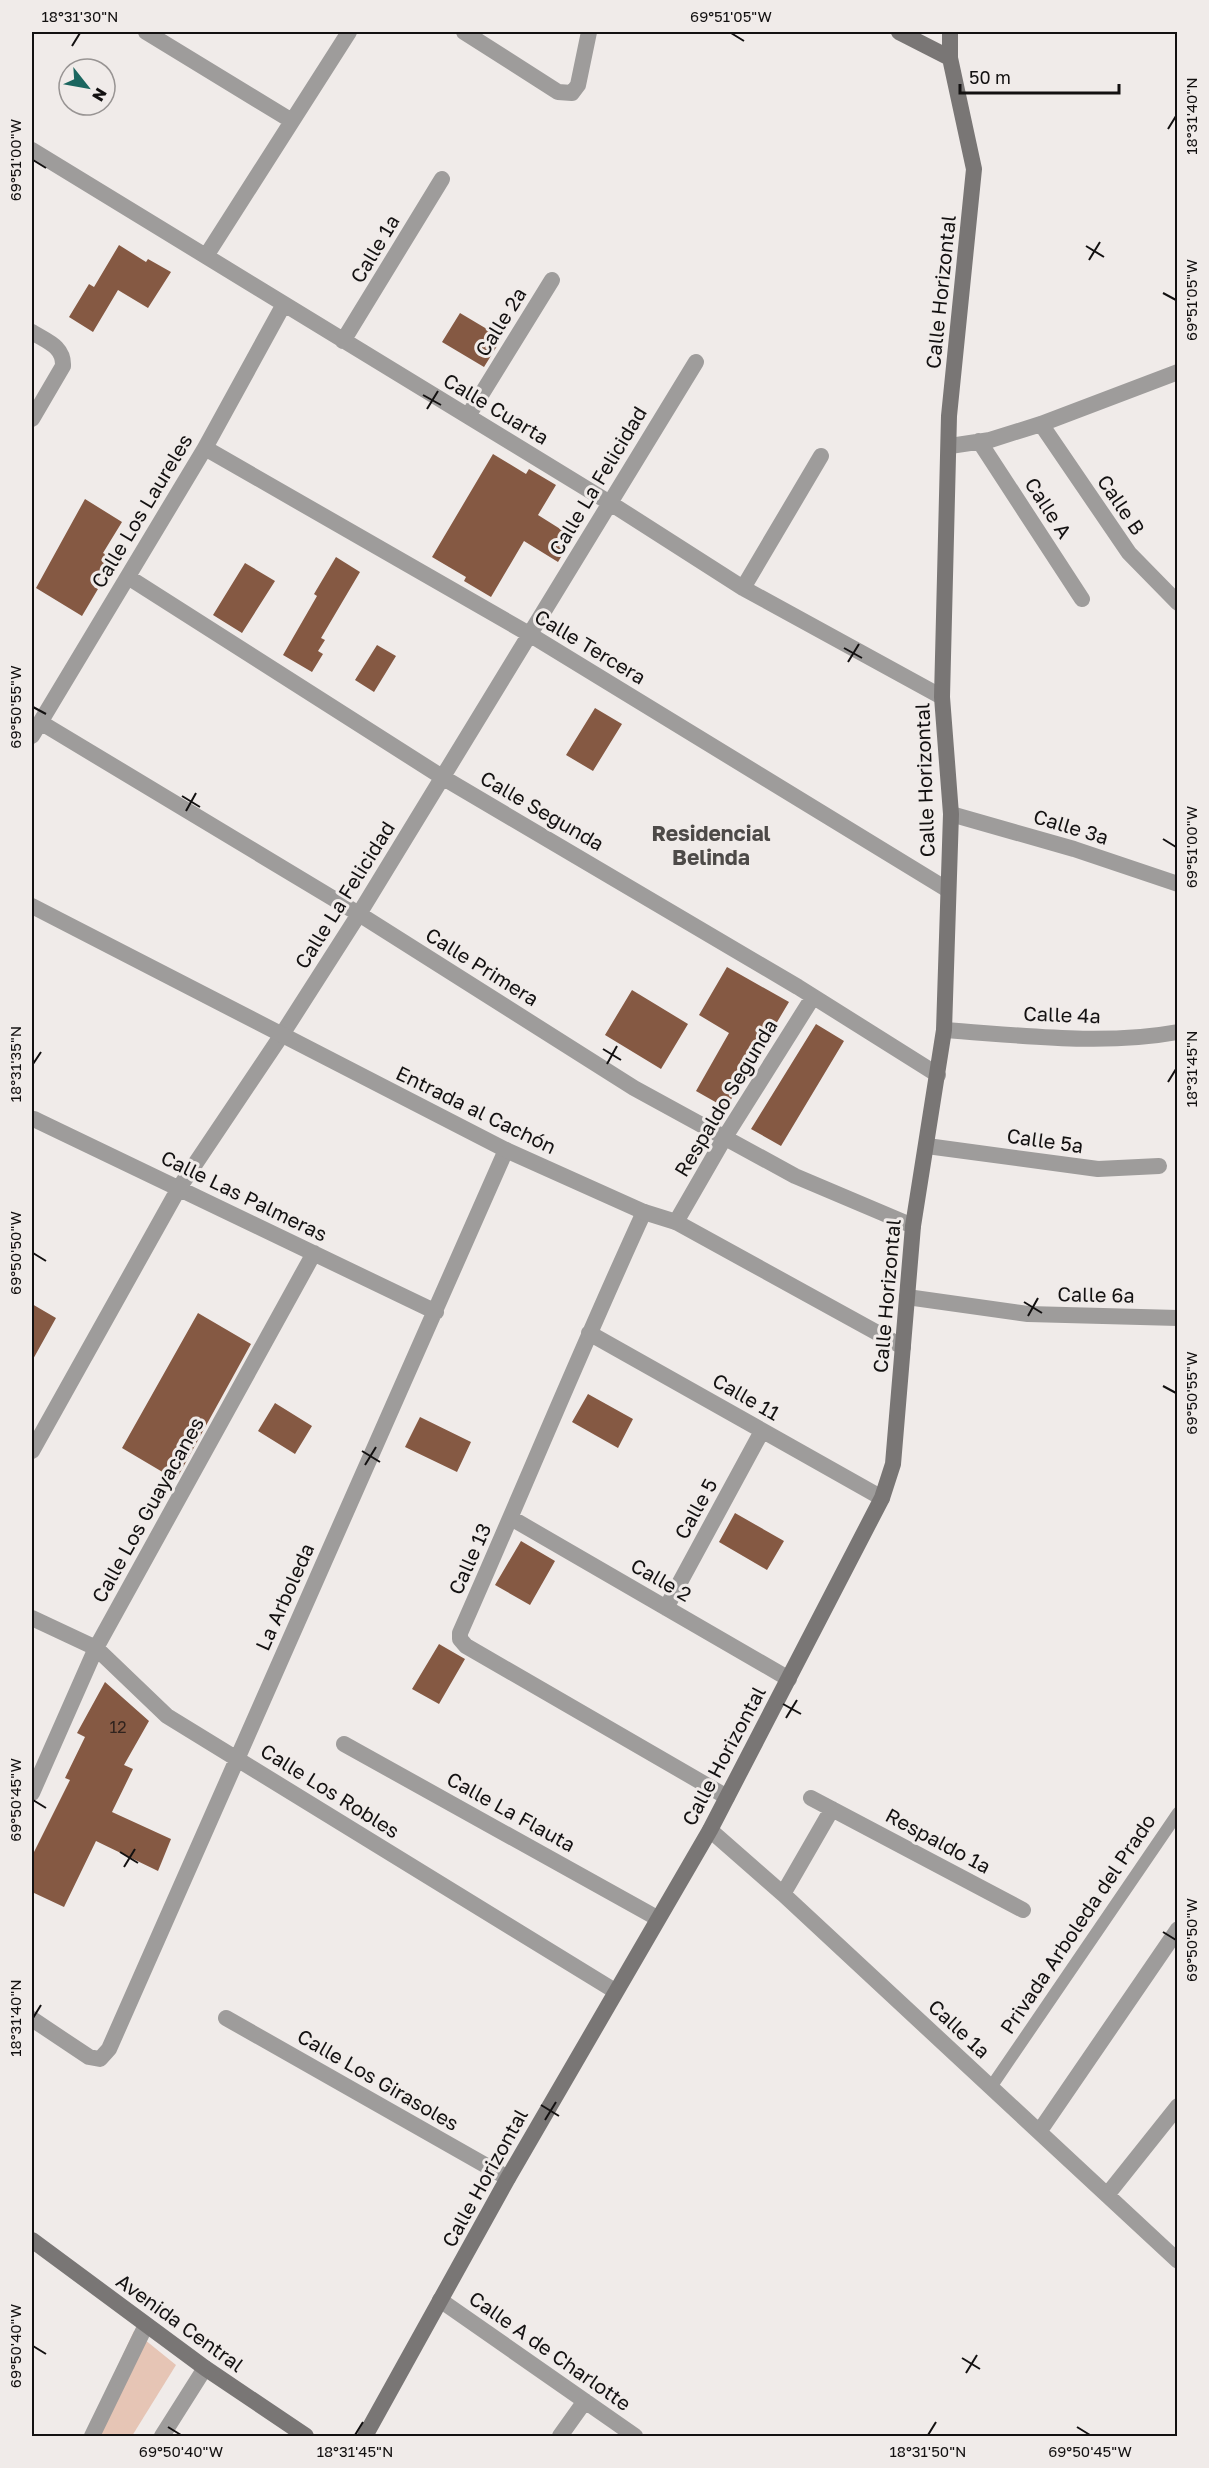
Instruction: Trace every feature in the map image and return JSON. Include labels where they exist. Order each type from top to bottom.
[{"type":"main road","points":[[899,32],[950,58]]},
{"type":"main road","name":"Calle Horizontal","points":[[365,2436],[508,2178],[710,1830],[882,1498],[893,1464],[913,1226],[944,1030],[951,814],[942,698],[949,416],[974,169],[950,58],[950,32]]},
{"type":"main road","name":"Avenida Central","points":[[32,2240],[205,2368],[306,2436]]},
{"type":"street","points":[[146,32],[292,121]]},
{"type":"street","points":[[207,256],[349,32]]},
{"type":"street","points":[[464,32],[558,92],[572,93],[578,85],[589,32]]},
{"type":"street","name":"Calle Cuarta","points":[[32,150],[610,502],[743,588],[942,698]]},
{"type":"street","name":"Calle 1a","points":[[343,341],[442,179]]},
{"type":"street","name":"Calle 2a","points":[[468,416],[552,280]]},
{"type":"street","name":"Calle Los Laureles","points":[[36,729],[205,448],[284,304]]},
{"type":"street","points":[[32,332],[59,349],[63,357],[63,366],[32,419]]},
{"type":"street","name":"Calle La Felicidad","points":[[32,1451],[179,1188],[359,914],[696,362]]},
{"type":"street","points":[[950,446],[990,440],[1041,424],[1178,372]]},
{"type":"street","name":"Calle B","points":[[1041,424],[1129,553],[1178,603]]},
{"type":"street","name":"Calle A","points":[[979,441],[1082,599]]},
{"type":"street","name":"Calle Tercera","points":[[205,448],[529,634],[948,890]]},
{"type":"street","points":[[743,588],[821,456]]},
{"type":"street","name":"Calle Segunda","points":[[128,577],[442,777],[813,997],[938,1075]]},
{"type":"street","name":"Calle Primera","points":[[36,729],[359,914],[634,1088],[795,1176],[913,1226]]},
{"type":"street","name":"Calle 3a","points":[[951,814],[1074,849],[1178,884]]},
{"type":"street","name":"Entrada al Cachón","points":[[32,906],[506,1150],[644,1212],[676,1222],[903,1347]]},
{"type":"street","name":"Respaldo Segunda","points":[[676,1222],[725,1137],[813,997]]},
{"type":"street","name":"Calle 4a","points":[[944,1030],[1147,1038],[1178,1032]]},
{"type":"street","name":"Calle Las Palmeras","points":[[32,1120],[436,1312]]},
{"type":"street","name":"Calle 5a","points":[[927,1146],[1098,1169],[1159,1166]]},
{"type":"street","name":"La Arboleda","points":[[32,2019],[89,2057],[100,2059],[109,2049],[506,1150]]},
{"type":"street","name":"Calle 13","points":[[644,1212],[459,1633],[460,1639],[466,1646],[727,1797]]},
{"type":"street","name":"Calle Los Guayacanes","points":[[32,1793],[96,1648],[314,1253]]},
{"type":"street","name":"Calle 6a","points":[[907,1297],[1028,1314],[1178,1318]]},
{"type":"street","name":"Calle 11","points":[[589,1333],[882,1498]]},
{"type":"street","name":"Calle 5","points":[[666,1608],[762,1431]]},
{"type":"street","name":"Calle 2","points":[[511,1518],[789,1679]]},
{"type":"street","name":"Calle Los Robles","points":[[32,1618],[96,1648],[167,1716],[615,1991]]},
{"type":"street","name":"Calle La Flauta","points":[[344,1744],[657,1918]]},
{"type":"street","name":"Respaldo 1a","points":[[811,1798],[1023,1910]]},
{"type":"street","points":[[783,1894],[832,1809]]},
{"type":"street","name":"Calle 1a","points":[[710,1830],[783,1894],[1178,2261]]},
{"type":"street","points":[[1039,2132],[1178,1929]]},
{"type":"street","name":"Calle Los Girasoles","points":[[226,2018],[508,2178]]},
{"type":"street","points":[[1107,2195],[1178,2106]]},
{"type":"street","name":"Calle A de Charlotte","points":[[440,2300],[635,2436]]},
{"type":"street","points":[[92,2436],[146,2325]]},
{"type":"street","points":[[162,2436],[205,2368]]},
{"type":"street","points":[[560,2436],[585,2401]]},
{"type":"lane","name":"Privada Arboleda del Prado","points":[[991,2087],[1178,1813]]},
{"type":"shaded area","points":[[134,2331],[176,2365],[132,2436],[85,2436]]},
{"type":"building","points":[[119,245],[146,262],[148,259],[171,272],[148,308],[118,290],[93,332],[69,317],[89,284],[94,287]]},
{"type":"building","points":[[460,313],[502,338],[484,367],[442,342]]},
{"type":"building","points":[[493,454],[526,474],[529,469],[556,485],[538,515],[573,537],[558,562],[524,541],[491,597],[464,581],[466,577],[432,557]]},
{"type":"building","points":[[85,499],[122,522],[103,553],[112,558],[94,587],[98,589],[82,616],[36,588]]},
{"type":"building","points":[[336,557],[360,572],[321,638],[325,640],[318,651],[323,654],[312,672],[283,655],[317,596],[314,594]]},
{"type":"building","points":[[245,563],[275,581],[242,633],[213,615]]},
{"type":"building","points":[[377,645],[396,656],[374,692],[355,680]]},
{"type":"building","points":[[595,708],[622,724],[593,771],[566,755]]},
{"type":"building","points":[[727,967],[789,1002],[726,1108],[696,1091],[729,1033],[699,1015]]},
{"type":"building","points":[[632,990],[688,1024],[661,1069],[605,1035]]},
{"type":"building","points":[[816,1024],[844,1041],[781,1146],[751,1129]]},
{"type":"building","points":[[32,1304],[56,1318],[32,1361]]},
{"type":"building","points":[[198,1313],[251,1344],[176,1480],[122,1448]]},
{"type":"building","points":[[588,1394],[633,1419],[618,1448],[572,1422]]},
{"type":"building","points":[[275,1403],[312,1426],[295,1454],[258,1431]]},
{"type":"building","points":[[420,1417],[471,1442],[457,1472],[405,1447]]},
{"type":"building","points":[[735,1513],[784,1541],[767,1570],[719,1542]]},
{"type":"building","points":[[521,1541],[555,1561],[530,1605],[495,1585]]},
{"type":"building","points":[[439,1644],[465,1659],[439,1704],[412,1689]]},
{"type":"building","points":[[105,1682],[149,1721],[124,1765],[133,1769],[112,1812],[171,1839],[158,1871],[96,1841],[64,1907],[32,1892],[32,1856],[70,1780],[65,1778],[85,1737],[77,1733]]},
{"type":"district","name":"Residencial Belinda","points":[[711,846]]}]
